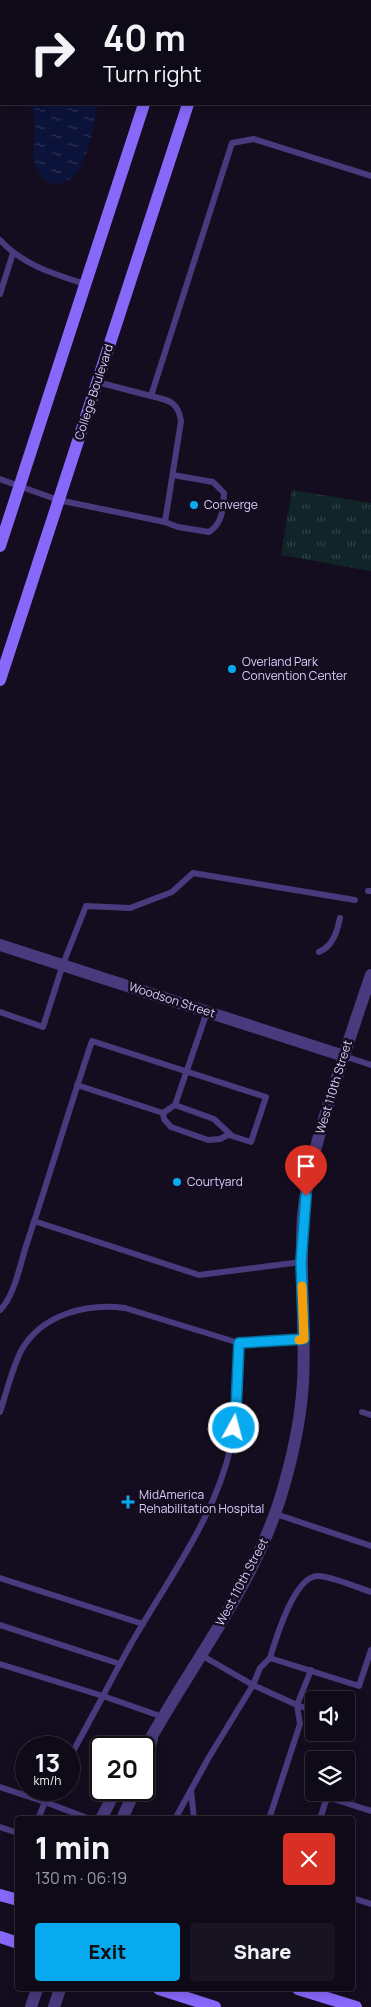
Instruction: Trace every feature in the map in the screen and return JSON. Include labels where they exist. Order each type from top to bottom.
[{"type":"main road","points":[[0,546],[144,105]]},
{"type":"main road","name":"College Boulevard","points":[[0,680],[188,105]]},
{"type":"main road","points":[[0,1895],[15,1899]]},
{"type":"main road","points":[[0,1937],[15,1942]]},
{"type":"main road","points":[[165,1991],[215,2007]]},
{"type":"main road","points":[[304,1991],[356,2007]]},
{"type":"main road","points":[[315,1991],[330,1999]]},
{"type":"street","name":"Woodson Street","points":[[0,945],[344,1056]]},
{"type":"street","name":"West 110th Street","points":[[152,1736],[242,1587],[276,1514],[292,1455],[303,1382],[304,1339],[301,1262],[303,1215],[310,1172],[321,1128],[371,975]]},
{"type":"street","points":[[103,1816],[110,1801]]},
{"type":"street","points":[[123,1816],[130,1801]]},
{"type":"street","points":[[31,2007],[36,1991]]},
{"type":"street","points":[[54,2007],[59,1991]]},
{"type":"lane","points":[[151,396],[232,143],[254,139],[371,176]]},
{"type":"lane","points":[[0,240],[13,253],[34,265],[85,284]]},
{"type":"lane","points":[[0,294],[13,253]]},
{"type":"lane","points":[[97,382],[168,400],[176,405],[180,412],[180,433],[165,522]]},
{"type":"lane","points":[[0,479],[58,500],[165,522],[178,527],[209,532],[216,528],[223,510],[224,493],[212,482],[173,475]]},
{"type":"lane","points":[[0,1012],[43,1027],[63,964],[86,906],[130,908],[172,892],[193,873],[355,900]]},
{"type":"lane","points":[[319,952],[329,946],[334,938],[340,918]]},
{"type":"lane","points":[[163,1113],[175,1105],[207,1012]]},
{"type":"lane","points":[[0,1310],[6,1305],[11,1291],[92,1041],[266,1097],[251,1142],[230,1134],[214,1119],[175,1105]]},
{"type":"lane","points":[[344,1056],[371,1065]]},
{"type":"lane","points":[[77,1085],[163,1113]]},
{"type":"lane","points":[[163,1113],[164,1119],[171,1127],[208,1140],[220,1139],[230,1134]]},
{"type":"lane","points":[[34,1221],[200,1275],[301,1262]]},
{"type":"lane","points":[[0,1412],[17,1360],[30,1337],[45,1325],[64,1314],[82,1308],[110,1306],[125,1308],[239,1343],[304,1339]]},
{"type":"lane","points":[[80,1738],[143,1624],[195,1540],[209,1510],[231,1446],[236,1410],[239,1343]]},
{"type":"lane","points":[[362,1412],[371,1415]]},
{"type":"lane","points":[[276,1514],[371,1546]]},
{"type":"lane","points":[[177,1816],[254,1685],[260,1668],[270,1658],[281,1624],[300,1588],[307,1579],[319,1576],[371,1592]]},
{"type":"lane","points":[[0,1578],[143,1624]]},
{"type":"lane","points":[[0,1625],[120,1664]]},
{"type":"lane","points":[[270,1658],[359,1686],[371,1650]]},
{"type":"lane","points":[[200,1655],[254,1685],[305,1708]]},
{"type":"lane","points":[[0,1664],[163,1717]]},
{"type":"lane","points":[[270,1816],[300,1724],[297,1705],[311,1670]]},
{"type":"lane","points":[[0,1787],[82,1816]]},
{"type":"lane","points":[[191,1789],[194,1816]]},
{"type":"lane","points":[[321,1816],[327,1797],[371,1811]]},
{"type":"lane","points":[[39,1816],[45,1802]]},
{"type":"lane","points":[[0,1827],[15,1832]]},
{"type":"lane","points":[[355,1899],[371,1904]]},
{"type":"green space","points":[[292,490],[371,503],[371,571],[281,555]]},
{"type":"water","points":[[29,105],[98,105],[85,157],[73,177],[58,185],[44,180],[35,166],[33,156],[35,120]]},
{"type":"slow traffic","points":[[299,1340],[304,1339],[302,1286]]},
{"type":"place","name":"Converge","points":[[194,505]]},
{"type":"place","name":"Overland Park Convention Center","points":[[232,669]]},
{"type":"place","name":"Courtyard","points":[[177,1182]]},
{"type":"place","name":"MidAmerica Rehabilitation Hospital","points":[[128,1502]]},
{"type":"route","points":[[234,1428],[239,1343],[304,1339],[301,1262],[303,1215],[306,1196]]}]
